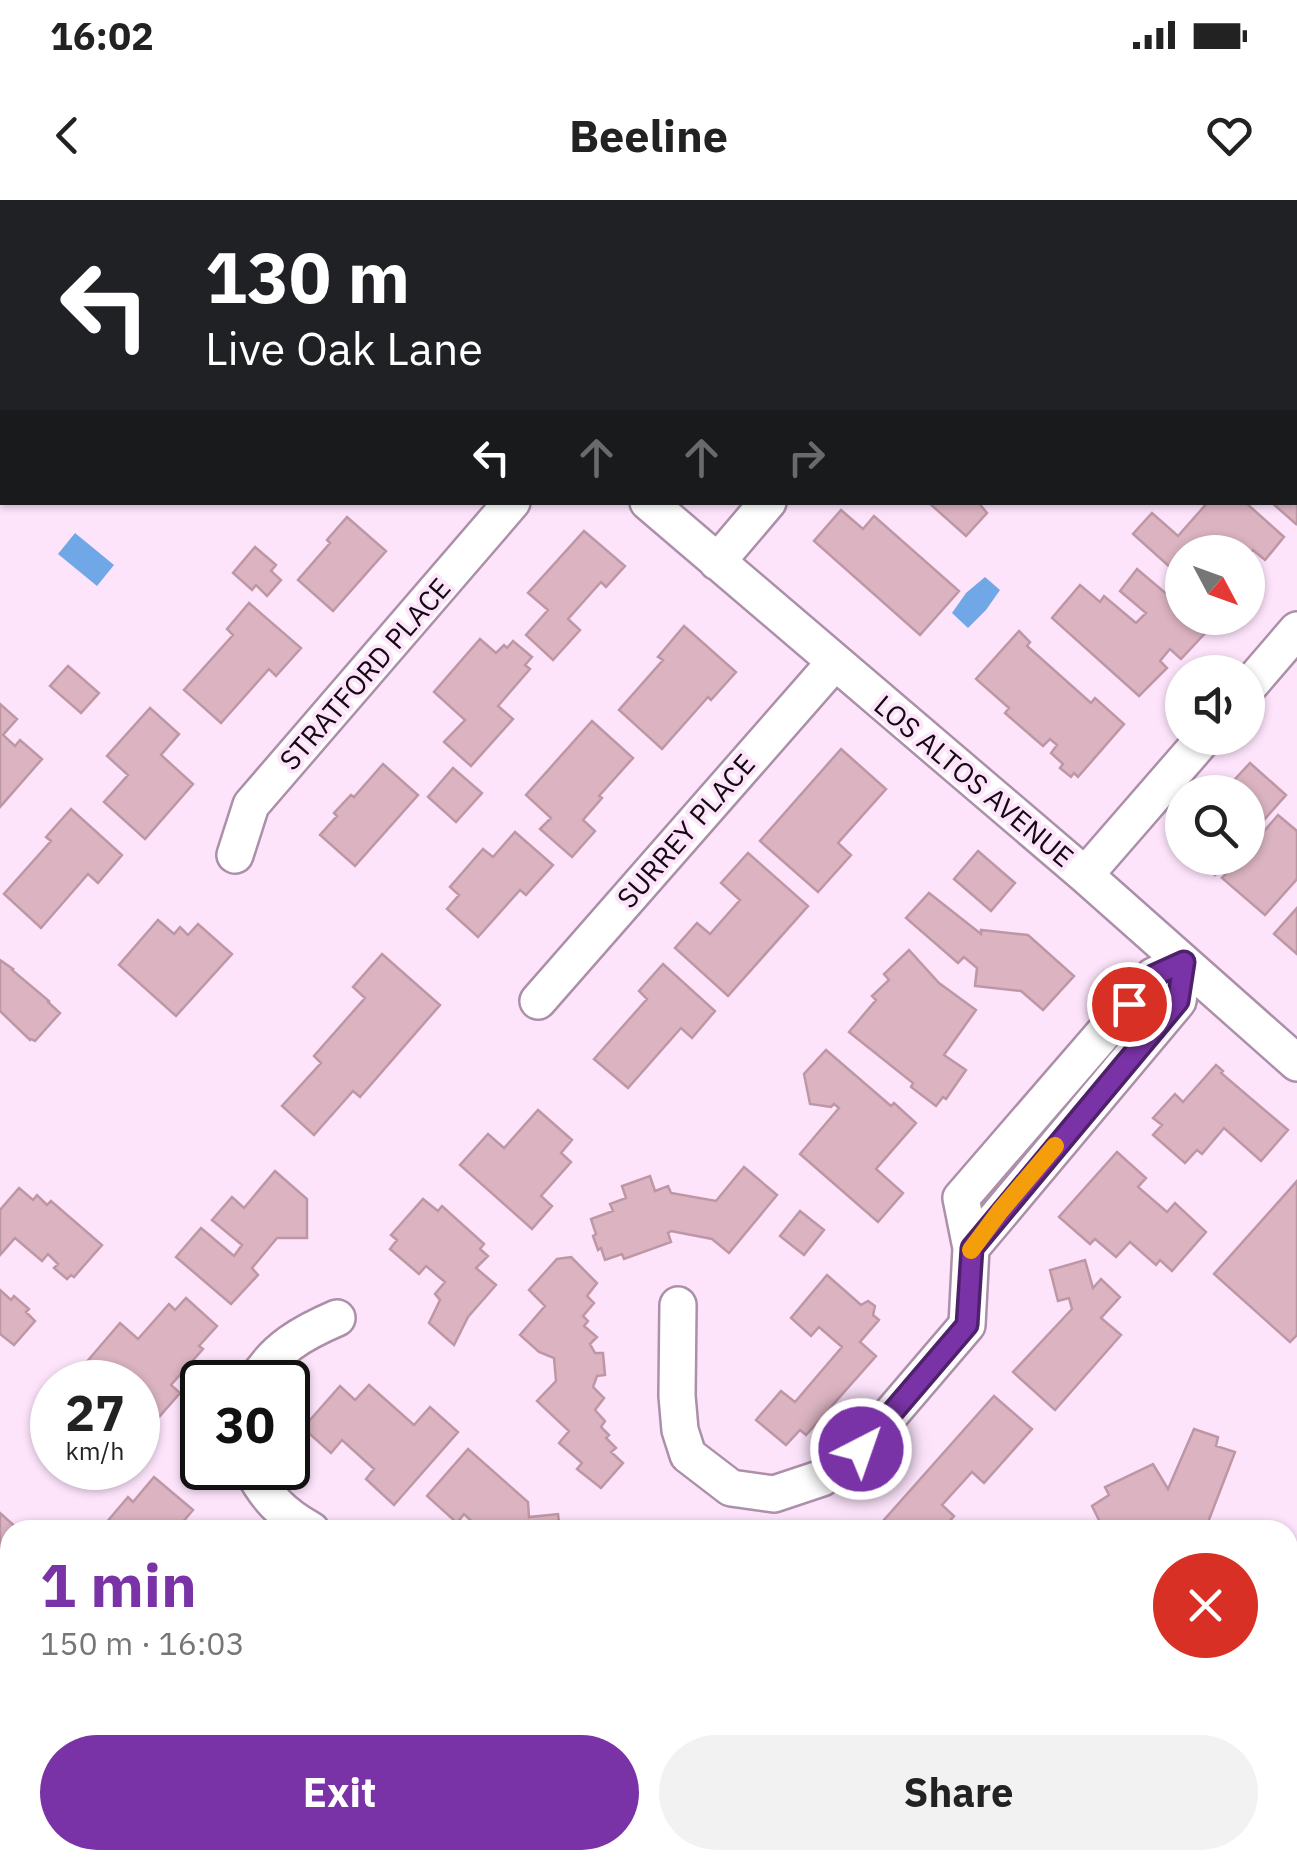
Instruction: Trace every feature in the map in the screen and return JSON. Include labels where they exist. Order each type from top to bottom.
[{"type":"street","name":"STRATFORD PLACE","points":[[235,855],[251,806],[509,505]]},
{"type":"street","name":"LOS ALTOS AVENUE","points":[[651,505],[1085,875],[1297,1063]]},
{"type":"street","points":[[717,562],[765,505]]},
{"type":"street","points":[[1265,667],[1297,630]]},
{"type":"street","name":"SURREY PLACE","points":[[538,1000],[834,662]]},
{"type":"street","points":[[1085,875],[1189,755]]},
{"type":"street","points":[[678,1305],[677,1396],[680,1430],[688,1455],[731,1488],[774,1494],[822,1478],[861,1449],[967,1325],[972,1248],[961,1198],[1153,976],[1184,962]]},
{"type":"street","points":[[272,1360],[306,1331],[337,1318]]},
{"type":"street","points":[[263,1490],[294,1520]]},
{"type":"water","points":[[75,533],[114,565],[97,586],[58,554]]},
{"type":"water","points":[[985,577],[1000,590],[968,628],[952,613],[966,593]]},
{"type":"building","points":[[931,505],[980,505],[987,513],[966,536]]},
{"type":"building","points":[[1205,505],[1248,505],[1284,537],[1265,560],[1265,535],[1179,535]]},
{"type":"building","points":[[1274,505],[1297,505],[1296,524]]},
{"type":"building","points":[[841,510],[863,529],[874,516],[959,591],[920,635],[814,541]]},
{"type":"building","points":[[1152,513],[1177,535],[1165,535],[1165,563],[1133,534]]},
{"type":"building","points":[[347,517],[386,551],[333,611],[298,580]]},
{"type":"building","points":[[584,531],[625,566],[606,587],[601,582],[568,619],[580,630],[553,660],[526,635],[548,610],[528,593]]},
{"type":"building","points":[[255,547],[276,565],[271,571],[281,580],[267,596],[256,585],[252,590],[233,573]]},
{"type":"building","points":[[1137,569],[1165,593],[1165,635],[1203,635],[1185,655],[1177,655],[1170,649],[1160,661],[1165,670],[1139,696],[1052,618],[1080,585],[1100,602],[1104,596],[1136,623],[1146,613],[1120,591]]},
{"type":"building","points":[[249,603],[301,648],[276,676],[269,669],[221,723],[184,690],[233,635],[227,629]]},
{"type":"building","points":[[684,626],[736,672],[662,749],[619,710],[663,660],[658,657]]},
{"type":"building","points":[[1019,631],[1030,642],[1027,646],[1091,703],[1095,698],[1124,724],[1078,777],[1074,773],[1071,777],[1060,768],[1063,764],[1051,753],[1057,745],[1050,739],[1043,746],[1005,713],[1009,708],[976,679]]},
{"type":"building","points":[[480,639],[496,653],[513,641],[532,657],[525,665],[530,669],[498,706],[513,719],[471,766],[444,742],[465,720],[434,692]]},
{"type":"building","points":[[68,666],[99,693],[81,713],[50,686]]},
{"type":"building","points":[[0,704],[17,719],[3,735],[15,746],[20,740],[42,759],[0,807]]},
{"type":"building","points":[[150,708],[179,734],[161,755],[193,784],[145,839],[104,802],[128,775],[107,756]]},
{"type":"building","points":[[592,721],[633,758],[583,820],[595,831],[572,857],[540,829],[551,818],[526,795]]},
{"type":"building","points":[[841,749],[886,789],[838,843],[851,855],[818,892],[760,841]]},
{"type":"building","points":[[1250,763],[1264,775],[1239,775]]},
{"type":"building","points":[[383,764],[418,795],[355,866],[320,835],[337,816],[334,813]]},
{"type":"building","points":[[453,768],[482,793],[456,822],[428,797]]},
{"type":"building","points":[[1265,776],[1286,795],[1265,819]]},
{"type":"building","points":[[71,809],[122,855],[98,883],[88,874],[41,928],[4,894],[51,841],[46,837]]},
{"type":"building","points":[[1278,815],[1297,831],[1297,879],[1265,915],[1222,878],[1265,875],[1265,830]]},
{"type":"building","points":[[515,832],[553,865],[526,895],[520,890],[478,937],[447,909],[459,895],[450,887],[483,849],[493,857]]},
{"type":"building","points":[[978,851],[1015,883],[991,911],[954,879]]},
{"type":"building","points":[[748,853],[808,906],[728,996],[675,948],[697,923],[710,934],[740,900],[721,883]]},
{"type":"building","points":[[929,893],[981,934],[981,930],[1028,935],[1074,976],[1043,1010],[1021,991],[975,986],[977,968],[964,957],[958,963],[906,918]]},
{"type":"building","points":[[1297,908],[1297,954],[1274,934]]},
{"type":"building","points":[[158,920],[174,934],[180,927],[188,935],[198,924],[232,954],[176,1016],[119,965]]},
{"type":"building","points":[[909,950],[939,983],[976,1010],[944,1055],[966,1070],[946,1099],[943,1097],[936,1106],[849,1032],[876,1000],[872,996],[889,980],[884,974]]},
{"type":"building","points":[[382,954],[440,1005],[360,1097],[353,1091],[314,1135],[282,1106],[321,1063],[314,1056],[365,998],[353,987]]},
{"type":"building","points":[[0,960],[60,1013],[35,1041],[0,1011]]},
{"type":"building","points":[[663,964],[715,1011],[692,1038],[681,1028],[628,1088],[594,1059],[647,999],[639,991]]},
{"type":"building","points":[[826,1050],[916,1123],[876,1169],[903,1193],[878,1222],[800,1154],[839,1108],[834,1104],[810,1104],[804,1074]]},
{"type":"building","points":[[1216,1065],[1288,1130],[1261,1161],[1224,1128],[1202,1154],[1197,1150],[1185,1163],[1153,1135],[1162,1125],[1153,1118],[1175,1094],[1183,1102]]},
{"type":"building","points":[[538,1110],[572,1140],[561,1153],[571,1162],[541,1196],[552,1206],[532,1229],[460,1165],[488,1134],[504,1148]]},
{"type":"building","points":[[1117,1152],[1146,1178],[1138,1187],[1167,1212],[1175,1203],[1206,1232],[1172,1271],[1160,1260],[1156,1265],[1130,1242],[1116,1257],[1095,1239],[1090,1244],[1059,1217]]},
{"type":"building","points":[[744,1167],[777,1195],[729,1253],[712,1239],[671,1231],[671,1242],[624,1259],[622,1254],[605,1260],[601,1248],[598,1250],[591,1219],[613,1211],[610,1204],[626,1198],[622,1186],[650,1176],[655,1191],[668,1186],[671,1193],[716,1201]]},
{"type":"building","points":[[275,1171],[307,1199],[307,1238],[277,1238],[252,1268],[258,1275],[231,1304],[176,1257],[201,1228],[234,1256],[242,1245],[212,1220],[232,1197],[244,1208]]},
{"type":"building","points":[[1297,1181],[1297,1335],[1290,1342],[1214,1274]]},
{"type":"building","points":[[19,1188],[33,1200],[37,1195],[47,1205],[51,1201],[102,1245],[74,1277],[67,1279],[54,1268],[58,1264],[48,1254],[42,1261],[15,1238],[0,1255],[0,1210]]},
{"type":"building","points":[[423,1199],[438,1211],[442,1206],[484,1244],[480,1249],[488,1256],[476,1268],[496,1285],[468,1317],[454,1345],[429,1323],[440,1300],[435,1294],[445,1282],[426,1266],[419,1274],[390,1249],[397,1240],[391,1235]]},
{"type":"building","points":[[800,1211],[824,1230],[804,1255],[780,1236]]},
{"type":"building","points":[[571,1257],[597,1283],[587,1296],[594,1303],[583,1316],[588,1321],[584,1326],[597,1337],[590,1344],[595,1353],[603,1353],[605,1375],[597,1376],[593,1387],[604,1398],[595,1410],[605,1421],[601,1427],[609,1435],[606,1438],[616,1448],[611,1452],[623,1463],[601,1488],[577,1469],[582,1463],[559,1443],[569,1431],[537,1401],[556,1381],[554,1358],[539,1352],[520,1335],[545,1306],[529,1290],[557,1259]]},
{"type":"building","points":[[1085,1260],[1093,1288],[1101,1279],[1120,1297],[1101,1318],[1121,1335],[1055,1410],[1013,1372],[1072,1309],[1069,1298],[1058,1301],[1050,1270]]},
{"type":"building","points":[[827,1275],[861,1305],[868,1301],[875,1306],[873,1315],[879,1320],[860,1342],[876,1356],[806,1435],[800,1430],[786,1445],[756,1420],[781,1391],[795,1402],[842,1347],[819,1327],[811,1336],[791,1318]]},
{"type":"building","points":[[0,1290],[29,1309],[26,1312],[35,1321],[14,1345],[0,1334]]},
{"type":"building","points":[[186,1298],[217,1326],[199,1346],[203,1349],[193,1360],[180,1360],[180,1375],[171,1385],[180,1393],[160,1416],[160,1360],[88,1360],[120,1323],[138,1339],[169,1304],[175,1310]]},
{"type":"building","points":[[369,1385],[414,1425],[430,1407],[458,1432],[394,1505],[366,1479],[374,1469],[342,1440],[331,1453],[310,1434],[310,1420],[340,1386],[355,1400]]},
{"type":"building","points":[[994,1396],[1032,1429],[984,1483],[972,1472],[942,1505],[954,1516],[951,1520],[884,1520]]},
{"type":"building","points":[[1194,1429],[1218,1437],[1216,1446],[1235,1452],[1209,1520],[1099,1520],[1092,1506],[1109,1495],[1105,1487],[1153,1464],[1168,1489]]},
{"type":"building","points":[[468,1449],[528,1502],[529,1517],[558,1514],[559,1520],[470,1520],[464,1514],[454,1520],[427,1496]]},
{"type":"building","points":[[160,1482],[193,1510],[184,1520],[108,1520],[128,1497],[133,1502],[143,1490],[160,1490]]},
{"type":"slow traffic","points":[[971,1250],[1055,1146]]},
{"type":"route","points":[[861,1449],[967,1325],[972,1248],[1178,1001],[1184,962],[1153,976],[1129,1004]]}]
